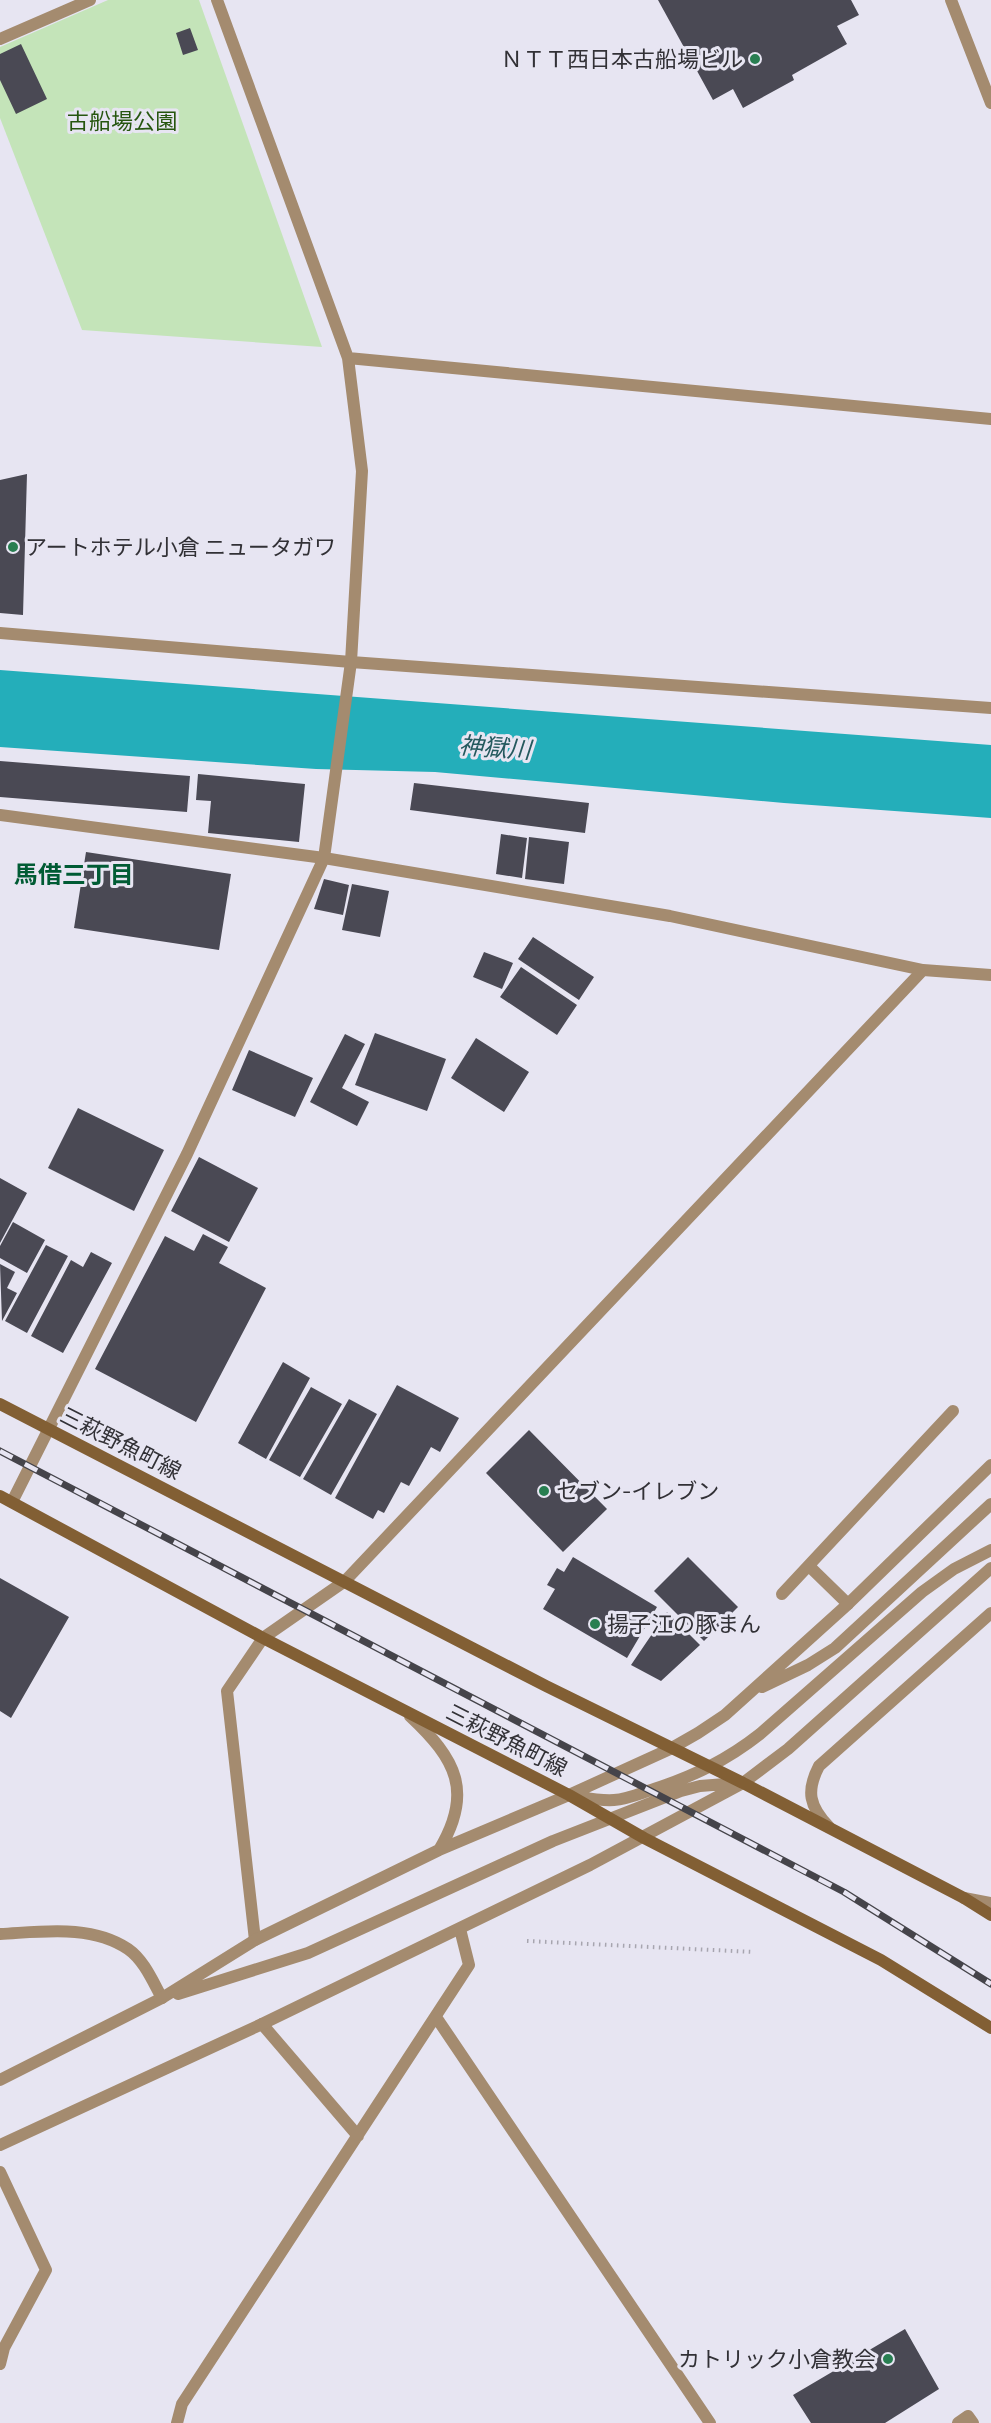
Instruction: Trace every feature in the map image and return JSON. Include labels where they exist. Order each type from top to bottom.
[{"type":"main road","name":"三萩野魚町線","points":[[0,1404],[670,1749],[831,1828],[991,1914]]},
{"type":"main road","name":"三萩野魚町線","points":[[6,1499],[263,1638],[881,1960],[991,2028]]},
{"type":"street","points":[[0,39],[90,0]]},
{"type":"street","points":[[6,1499],[49,1429],[187,1154],[324,858],[351,662],[362,471],[348,358],[217,0]]},
{"type":"street","points":[[951,0],[991,104]]},
{"type":"street","points":[[348,358],[991,419]]},
{"type":"street","points":[[0,633],[351,662],[991,708]]},
{"type":"street","points":[[0,814],[324,858],[670,916],[923,970],[991,975]]},
{"type":"street","points":[[255,1940],[227,1691],[263,1638],[345,1581],[923,970]]},
{"type":"street","points":[[782,1594],[953,1411]]},
{"type":"street","points":[[0,2080],[162,1998],[255,1940],[439,1850],[569,1796],[670,1749],[725,1715],[848,1604],[991,1466]]},
{"type":"street","points":[[750,1693],[808,1665],[835,1648],[991,1504]]},
{"type":"street","points":[[569,1796],[615,1800],[710,1768],[735,1754],[922,1592],[954,1569],[991,1550]]},
{"type":"street","points":[[809,1566],[848,1604]]},
{"type":"street","points":[[0,2145],[262,2024],[460,1929],[644,1838],[743,1783],[788,1749],[991,1568]]},
{"type":"street","points":[[831,1828],[820,1817],[810,1793],[812,1779],[819,1766],[991,1613]]},
{"type":"street","points":[[408,1713],[429,1734],[454,1771],[458,1806],[455,1820],[439,1850]]},
{"type":"street","points":[[162,1998],[308,1953],[553,1841],[681,1791],[709,1785],[743,1783]]},
{"type":"street","points":[[964,1898],[991,1902]]},
{"type":"street","points":[[177,2423],[182,2404],[469,1965],[460,1929]]},
{"type":"street","points":[[0,1934],[55,1931],[88,1933],[110,1940],[128,1949],[143,1965],[162,1998]]},
{"type":"street","points":[[436,2017],[710,2423]]},
{"type":"street","points":[[262,2024],[358,2136]]},
{"type":"street","points":[[0,2172],[46,2270],[4,2348],[0,2364]]},
{"type":"street","points":[[958,2423],[968,2416],[973,2423]]},
{"type":"path","points":[[527,1941],[754,1952]]},
{"type":"green space","name":"古船場公園","points":[[108,0],[199,0],[322,347],[82,330],[0,118],[0,47]]},
{"type":"water","name":"神獄川","points":[[0,670],[991,745],[991,818],[784,803],[435,772],[316,769],[0,747]]},
{"type":"building","name":"ＮＴＴ西日本古船場ビル","points":[[658,0],[851,0],[859,15],[837,26],[847,44],[792,75],[794,80],[743,108],[733,89],[713,100]]},
{"type":"building","points":[[190,28],[198,50],[183,55],[176,33]]},
{"type":"building","points":[[21,44],[47,99],[16,114],[0,80],[0,54]]},
{"type":"building","name":"アートホテル小倉 ニュータガワ","points":[[27,474],[23,615],[0,613],[0,480]]},
{"type":"building","points":[[0,761],[190,776],[187,812],[0,797]]},
{"type":"building","points":[[198,774],[305,784],[299,842],[208,833],[211,801],[196,800]]},
{"type":"building","points":[[414,783],[589,803],[585,833],[410,810]]},
{"type":"building","points":[[501,834],[527,838],[522,878],[496,874]]},
{"type":"building","points":[[529,837],[569,842],[564,884],[525,879]]},
{"type":"building","points":[[86,852],[231,874],[219,950],[74,928]]},
{"type":"building","points":[[324,879],[349,885],[343,915],[314,909]]},
{"type":"building","points":[[352,884],[389,891],[380,937],[342,930]]},
{"type":"building","points":[[533,937],[594,977],[579,1000],[518,959]]},
{"type":"building","points":[[484,952],[513,963],[502,989],[473,977]]},
{"type":"building","points":[[521,967],[577,1005],[557,1035],[500,997]]},
{"type":"building","points":[[375,1033],[446,1059],[427,1111],[355,1085]]},
{"type":"building","points":[[345,1034],[365,1044],[342,1088],[369,1102],[357,1126],[310,1102]]},
{"type":"building","points":[[476,1038],[529,1072],[504,1112],[451,1078]]},
{"type":"building","points":[[249,1050],[313,1078],[295,1117],[232,1090]]},
{"type":"building","points":[[78,1108],[164,1150],[134,1211],[48,1168]]},
{"type":"building","points":[[199,1157],[258,1188],[229,1242],[171,1211]]},
{"type":"building","points":[[0,1178],[27,1193],[0,1243]]},
{"type":"building","points":[[13,1222],[45,1240],[27,1273],[0,1258],[0,1246]]},
{"type":"building","points":[[203,1234],[228,1247],[219,1263],[266,1288],[196,1422],[95,1369],[165,1236],[194,1251]]},
{"type":"building","points":[[46,1245],[68,1256],[27,1333],[5,1321]]},
{"type":"building","points":[[91,1252],[112,1263],[63,1353],[31,1336],[71,1260],[83,1267]]},
{"type":"building","points":[[0,1264],[15,1272],[7,1288],[17,1293],[2,1321]]},
{"type":"building","points":[[283,1362],[310,1378],[266,1459],[238,1443]]},
{"type":"building","points":[[397,1385],[459,1418],[440,1452],[431,1447],[409,1486],[401,1482],[384,1513],[378,1510],[373,1519],[335,1498]]},
{"type":"building","points":[[311,1387],[342,1404],[300,1477],[269,1460]]},
{"type":"building","points":[[349,1399],[377,1414],[331,1495],[303,1479]]},
{"type":"building","points":[[529,1430],[607,1509],[563,1552],[486,1473]]},
{"type":"building","points":[[573,1557],[657,1607],[627,1658],[543,1609],[555,1589],[547,1585],[557,1568],[564,1572]]},
{"type":"building","points":[[688,1557],[738,1607],[704,1641],[654,1591]]},
{"type":"building","points":[[0,1578],[69,1617],[11,1718],[0,1711]]},
{"type":"building","points":[[667,1612],[700,1645],[661,1681],[631,1665]]},
{"type":"building","name":"カトリック小倉教会","points":[[905,2329],[939,2389],[885,2423],[811,2423],[793,2395]]},
{"type":"railway","points":[[0,1451],[844,1892],[991,1984]]},
{"type":"place","name":"ＮＴＴ西日本古船場ビル","points":[[755,59]]},
{"type":"place","name":"アートホテル小倉 ニュータガワ","points":[[13,547]]},
{"type":"place","name":"セブン-イレブン","points":[[544,1491]]},
{"type":"place","name":"揚子江の豚まん","points":[[595,1624]]},
{"type":"place","name":"カトリック小倉教会","points":[[888,2359]]},
{"type":"district","name":"馬借三丁目","points":[[74,875]]}]
